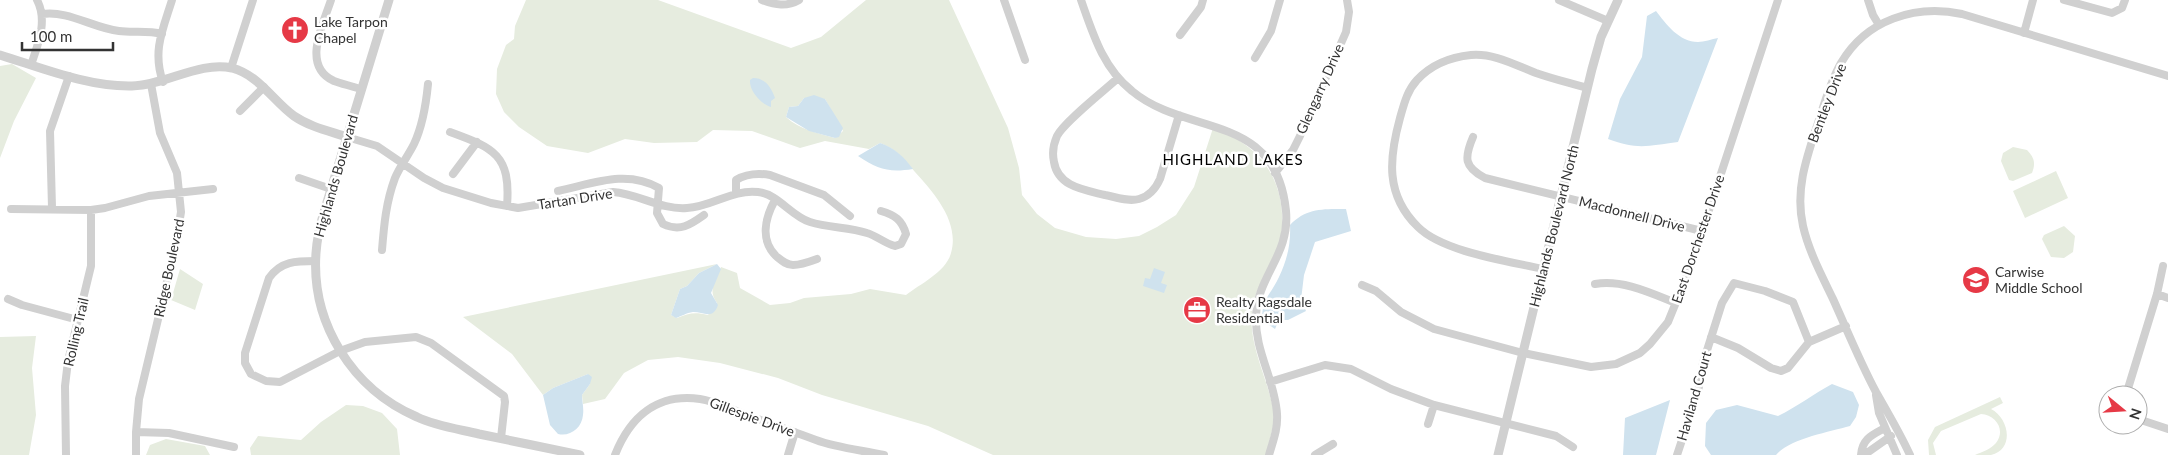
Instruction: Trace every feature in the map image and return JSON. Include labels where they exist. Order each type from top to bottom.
[{"type":"street","points":[[31,65],[42,28],[42,14],[37,0]]},
{"type":"street","points":[[163,82],[157,57],[172,0]]},
{"type":"street","points":[[231,68],[252,0]]},
{"type":"street","points":[[331,0],[317,46],[316,57],[318,67],[334,81],[360,89]]},
{"type":"street","name":"Highlands Boulevard","points":[[389,0],[360,89],[321,223],[316,261],[320,302],[328,329],[340,351],[363,380],[397,408],[425,420],[553,452],[580,455]]},
{"type":"street","points":[[762,0],[780,5],[790,4],[799,0]]},
{"type":"street","points":[[1004,0],[1025,60]]},
{"type":"street","points":[[1081,0],[1101,52],[1118,78],[1131,90],[1150,104],[1234,133],[1257,149],[1275,173],[1284,199],[1286,230],[1278,258],[1260,292],[1255,320],[1256,337],[1276,407],[1277,420],[1269,455]]},
{"type":"street","points":[[1180,35],[1201,7],[1203,0]]},
{"type":"street","points":[[1255,58],[1271,32],[1280,0]]},
{"type":"street","name":"Glengarry Drive","points":[[1275,173],[1293,150],[1342,41],[1349,12],[1346,0]]},
{"type":"street","points":[[1559,0],[1608,21]]},
{"type":"street","name":"Highlands Boulevard North","points":[[1498,455],[1595,55],[1618,0]]},
{"type":"street","name":"East Dorchester Drive","points":[[1362,285],[1376,291],[1401,312],[1434,329],[1523,353],[1591,367],[1616,364],[1640,353],[1668,322],[1690,268],[1778,0]]},
{"type":"street","points":[[1868,0],[1879,25]]},
{"type":"street","points":[[2024,33],[2033,0]]},
{"type":"street","points":[[2064,0],[2112,13],[2122,8],[2125,0]]},
{"type":"street","name":"Bentley Drive","points":[[1910,455],[1899,431],[1876,391],[1812,253],[1803,227],[1800,206],[1804,165],[1838,68],[1855,45],[1879,25],[1905,14],[1938,10],[1962,14],[2168,76]]},
{"type":"street","points":[[42,14],[58,14],[118,31],[149,31],[162,34]]},
{"type":"street","points":[[0,55],[101,84],[132,86],[163,82],[203,69],[231,68],[249,75],[292,115],[303,122],[347,137]]},
{"type":"street","points":[[1543,269],[1440,242],[1418,228],[1403,208],[1391,175],[1391,156],[1396,132],[1406,95],[1416,81],[1428,70],[1452,58],[1472,55],[1489,57],[1514,63],[1548,78],[1587,88]]},
{"type":"street","points":[[52,208],[50,131],[69,76]]},
{"type":"street","points":[[1118,78],[1058,134],[1052,156],[1055,168],[1061,178],[1071,185],[1124,200],[1138,200],[1150,194],[1160,179],[1179,115]]},
{"type":"street","name":"Ridge Boulevard","points":[[136,455],[136,432],[141,392],[179,230],[180,193],[172,158],[160,133],[156,119],[151,84]]},
{"type":"street","points":[[382,250],[385,214],[395,178],[413,145],[424,119],[428,84]]},
{"type":"street","points":[[240,111],[264,87]]},
{"type":"street","points":[[450,132],[477,142],[496,156],[505,169],[509,187],[507,206]]},
{"type":"street","name":"Tartan Drive","points":[[347,137],[377,146],[424,178],[443,188],[491,203],[518,208],[613,192],[624,193],[670,208],[694,208],[736,193],[758,192],[770,195],[809,222],[867,233],[894,246],[901,244],[906,234],[903,223],[892,214],[881,211]]},
{"type":"street","name":"Macdonnell Drive","points":[[1473,137],[1467,156],[1468,164],[1474,172],[1485,178],[1702,231]]},
{"type":"street","points":[[453,174],[477,142]]},
{"type":"street","points":[[736,193],[736,180],[741,176],[770,175],[824,195],[850,216]]},
{"type":"street","points":[[558,191],[627,177],[652,184],[659,188],[657,213],[659,220],[669,227],[686,227],[704,215]]},
{"type":"street","points":[[299,178],[331,188]]},
{"type":"street","points":[[11,209],[52,208],[91,210],[149,196],[213,189]]},
{"type":"street","points":[[775,200],[768,213],[766,229],[770,250],[787,264],[801,264],[817,260]]},
{"type":"street","name":"Rolling Trail","points":[[66,455],[65,386],[68,361],[91,266],[91,210]]},
{"type":"street","points":[[316,261],[287,263],[272,274],[267,284],[248,346],[245,363],[248,371],[254,376],[271,382],[280,382],[340,351],[364,342],[416,337],[430,343],[504,396],[501,438]]},
{"type":"street","points":[[2129,385],[2157,294],[2163,266]]},
{"type":"street","points":[[1596,284],[1609,282],[1676,303]]},
{"type":"street","name":"Haviland Court","points":[[1677,455],[1698,392],[1703,363],[1722,303],[1734,284],[1766,290],[1793,302],[1809,342]]},
{"type":"street","points":[[2157,294],[2168,298]]},
{"type":"street","points":[[8,299],[22,305],[78,320]]},
{"type":"street","name":"Haviland Court","points":[[1711,337],[1732,345],[1771,368],[1781,371],[1788,368],[1809,342],[1846,326]]},
{"type":"street","points":[[1270,382],[1315,367],[1332,365],[1351,369],[1392,389],[1434,406],[1556,436],[1574,447]]},
{"type":"street","name":"Bentley Drive","points":[[1876,391],[1879,413],[1888,438],[1897,455]]},
{"type":"street","name":"Gillespie Drive","points":[[615,455],[626,432],[636,420],[655,406],[668,400],[701,399],[844,448],[861,453],[884,455]]},
{"type":"street","points":[[1428,424],[1434,406]]},
{"type":"street","points":[[2148,422],[2168,428]]},
{"type":"street","points":[[1885,428],[1869,437],[1863,444],[1864,453],[1899,431]]},
{"type":"street","points":[[136,432],[169,433],[234,447]]},
{"type":"street","points":[[788,455],[795,432]]},
{"type":"street","points":[[1315,455],[1333,444]]},
{"type":"shaded area","points":[[526,0],[658,0],[791,48],[821,37],[866,0],[949,0],[1008,128],[1019,168],[1022,195],[1037,214],[1055,228],[1086,237],[1116,239],[1139,236],[1176,215],[1194,187],[1213,128],[1237,139],[1257,154],[1265,163],[1276,185],[1282,211],[1280,241],[1256,293],[1252,310],[1253,337],[1274,414],[1266,455],[993,455],[928,426],[822,395],[778,378],[720,363],[678,357],[648,360],[624,373],[605,399],[583,404],[582,395],[590,384],[588,374],[553,388],[543,395],[512,354],[463,317],[717,264],[699,273],[687,286],[680,289],[671,315],[677,318],[692,314],[708,315],[717,303],[714,298],[713,289],[721,267],[737,273],[740,288],[770,305],[790,303],[804,298],[851,294],[870,289],[906,295],[944,266],[951,253],[953,241],[949,219],[937,199],[900,155],[880,143],[869,149],[825,141],[800,148],[752,131],[713,130],[697,142],[654,143],[625,139],[588,153],[547,146],[519,127],[504,112],[496,94],[497,69],[506,45],[514,39],[515,26]],"holes":[[[804,98],[825,99],[843,131],[835,138],[803,128],[786,117],[789,107],[798,106]]]},
{"type":"shaded area","points":[[12,64],[36,78],[14,121],[0,158],[0,66]]},
{"type":"shaded area","points":[[2013,147],[2027,150],[2033,158],[2034,166],[2032,173],[2013,181],[2009,180],[2001,161],[2003,153]]},
{"type":"shaded area","points":[[2056,171],[2068,198],[2025,218],[2013,191]]},
{"type":"shaded area","points":[[2064,226],[2075,236],[2073,252],[2064,258],[2051,257],[2042,239],[2044,235]]},
{"type":"shaded area","points":[[180,269],[203,284],[195,310],[171,300]]},
{"type":"shaded area","points":[[36,336],[32,368],[36,415],[29,455],[0,455],[0,337]]},
{"type":"shaded area","points":[[2000,397],[2003,403],[1991,409],[2002,419],[2007,433],[2004,447],[1999,452],[1991,455],[1975,455],[1994,445],[2000,433],[2000,428],[1995,420],[1981,414],[1941,431],[1933,443],[1936,455],[1929,455],[1928,440],[1935,427]]},
{"type":"shaded area","points":[[346,405],[363,406],[382,413],[397,429],[400,455],[251,455],[250,448],[258,436],[301,440],[321,422]]},
{"type":"shaded area","points":[[166,439],[205,446],[210,455],[146,455],[150,445]]},
{"type":"water","points":[[1656,11],[1679,36],[1685,39],[1703,42],[1718,38],[1678,142],[1643,146],[1627,145],[1608,139],[1620,99],[1642,57],[1647,16]]},
{"type":"water","points":[[753,78],[764,81],[772,90],[775,98],[771,101],[771,107],[760,100],[754,93],[750,84],[750,80]]},
{"type":"water","points":[[814,95],[825,99],[843,128],[839,137],[835,138],[809,131],[786,117],[789,107],[798,106],[804,98]]},
{"type":"water","points":[[880,143],[899,153],[913,169],[884,169],[858,156]]},
{"type":"water","points":[[1346,209],[1351,231],[1315,242],[1304,275],[1301,300],[1306,311],[1288,320],[1279,320],[1275,329],[1262,320],[1262,313],[1265,302],[1279,277],[1286,258],[1290,239],[1290,225],[1296,219],[1309,212]]},
{"type":"water","points":[[717,264],[721,269],[711,293],[718,305],[716,310],[711,314],[693,312],[676,318],[671,315],[680,289],[687,286],[699,273]]},
{"type":"water","points":[[1154,268],[1165,272],[1161,283],[1167,285],[1164,293],[1143,286],[1145,278],[1150,279]]},
{"type":"water","points":[[588,374],[592,377],[590,384],[582,395],[583,412],[578,428],[571,433],[558,434],[550,425],[543,395],[553,388]]},
{"type":"water","points":[[1832,384],[1853,392],[1859,405],[1856,417],[1850,426],[1800,440],[1782,449],[1776,455],[1711,455],[1705,446],[1706,423],[1716,410],[1737,405],[1778,416]]},
{"type":"water","points":[[1670,400],[1656,455],[1623,455],[1625,418]]},
{"type":"place","name":"Lake Tarpon Chapel","points":[[295,30]]},
{"type":"place","name":"Carwise Middle School","points":[[1976,280]]},
{"type":"place","name":"Realty Ragsdale Residential","points":[[1197,310]]},
{"type":"district","name":"HIGHLAND LAKES","points":[[1233,160]]}]
